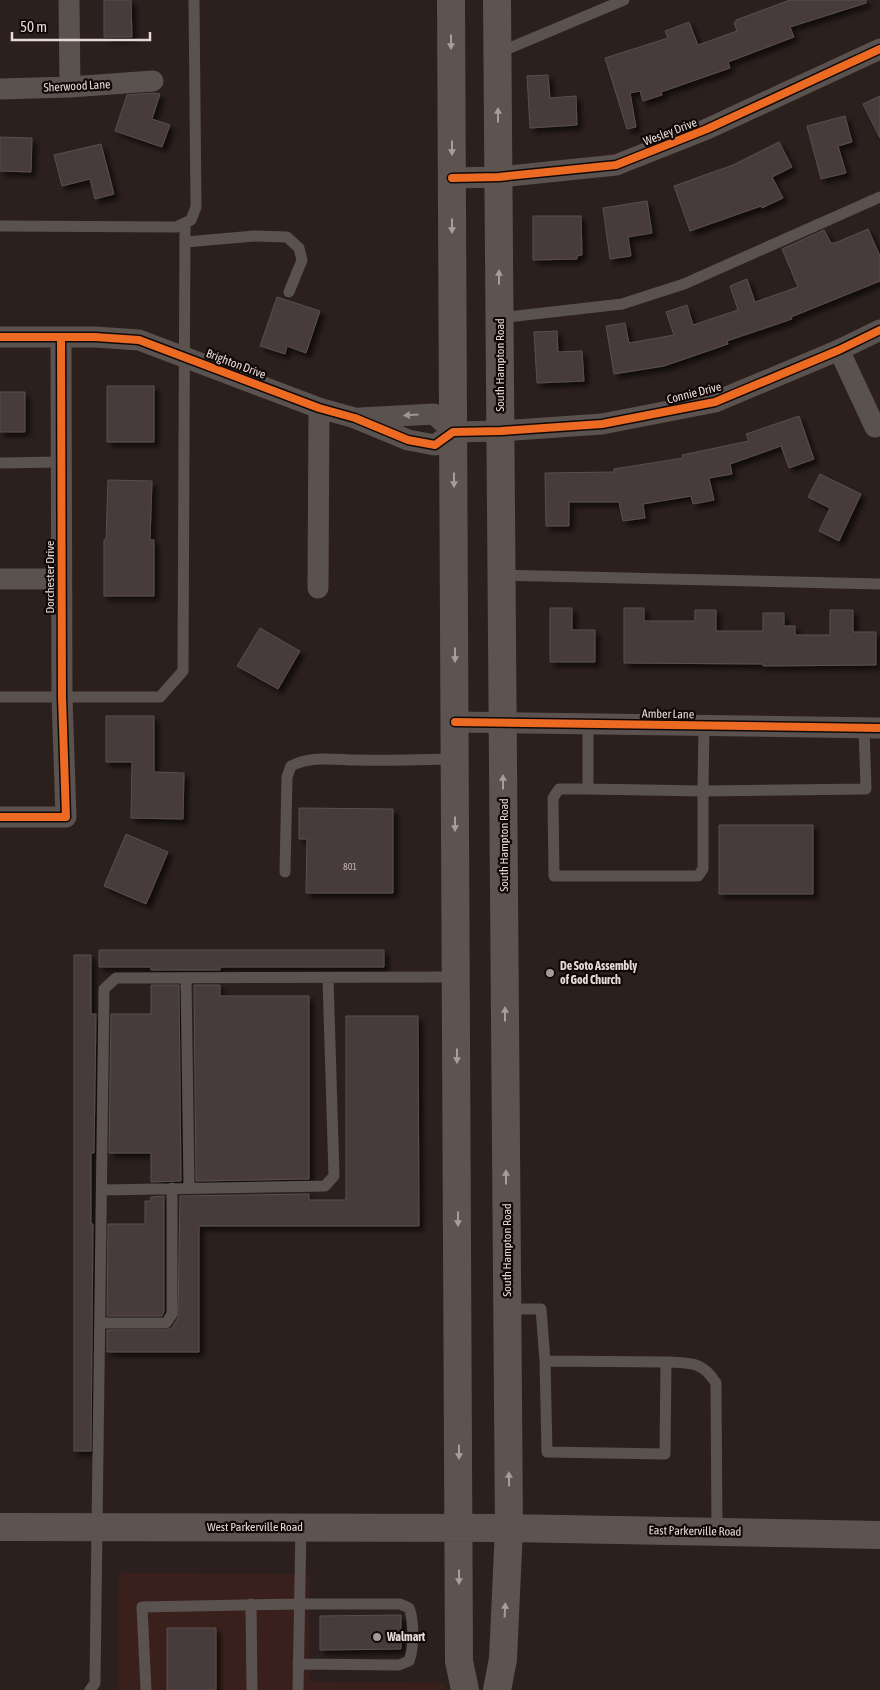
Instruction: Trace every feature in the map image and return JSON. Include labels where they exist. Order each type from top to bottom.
[{"type":"main road","points":[[451,0],[459,1661],[465,1690]]},
{"type":"main road","name":"South Hampton Road","points":[[497,0],[509,1528],[503,1659],[497,1690]]},
{"type":"main road","name":"West Parkerville Road","points":[[0,1527],[509,1528]]},
{"type":"main road","name":"East Parkerville Road","points":[[509,1528],[880,1535]]},
{"type":"street","points":[[69,0],[70,87]]},
{"type":"street","name":"Wesley Drive","points":[[452,178],[499,177],[616,165],[707,130],[880,49]]},
{"type":"street","name":"Sherwood Lane","points":[[0,89],[70,87],[153,81]]},
{"type":"street","name":"Connie Drive","points":[[453,432],[500,431],[602,424],[715,402],[839,350],[880,330]]},
{"type":"street","name":"Brighton Drive","points":[[0,337],[95,337],[139,340],[319,408],[355,418],[408,440],[436,445],[453,432]]},
{"type":"street","name":"Dorchester Drive","points":[[0,817],[66,817],[62,697],[61,337]]},
{"type":"street","points":[[839,350],[875,427]]},
{"type":"street","points":[[318,588],[319,408]]},
{"type":"street","points":[[0,579],[61,579]]},
{"type":"street","name":"Amber Lane","points":[[455,722],[872,728]]},
{"type":"lane","points":[[0,226],[176,227],[191,220],[196,207],[194,0]]},
{"type":"lane","points":[[498,53],[624,0]]},
{"type":"lane","points":[[500,318],[622,304],[684,284],[880,197]]},
{"type":"lane","points":[[0,697],[160,697],[183,671],[185,223]]},
{"type":"lane","points":[[186,242],[254,236],[287,237],[299,248],[302,260],[289,292]]},
{"type":"lane","points":[[0,462],[60,462]]},
{"type":"lane","points":[[502,576],[880,584]]},
{"type":"lane","points":[[588,724],[588,788]]},
{"type":"lane","points":[[704,726],[703,791],[703,869],[698,876],[554,876],[553,798],[559,788],[703,791],[866,789],[872,728]]},
{"type":"lane","points":[[285,872],[287,777],[291,766],[301,761],[328,758],[358,760],[455,759]]},
{"type":"lane","points":[[90,1690],[95,1683],[104,989],[116,978],[456,977]]},
{"type":"lane","points":[[186,978],[189,1188]]},
{"type":"lane","points":[[102,1190],[325,1186],[334,1176],[328,978]]},
{"type":"lane","points":[[100,1323],[166,1323],[172,1314],[172,1188]]},
{"type":"lane","points":[[507,1309],[542,1309],[547,1452],[665,1454],[666,1362]]},
{"type":"lane","points":[[545,1361],[693,1363],[709,1372],[716,1383],[717,1532]]},
{"type":"lane","points":[[298,1690],[301,1528]]},
{"type":"lane","points":[[251,1604],[252,1690]]},
{"type":"lane","points":[[146,1690],[142,1607],[251,1604],[400,1604],[409,1608],[412,1615],[412,1654],[409,1661],[399,1665],[298,1664]]},
{"type":"shaded area","points":[[119,1573],[310,1574],[309,1682],[444,1683],[444,1690],[118,1690]]},
{"type":"building","points":[[104,0],[131,0],[132,37],[104,37]]},
{"type":"building","points":[[790,0],[866,0],[866,3],[790,27],[794,37],[728,62],[730,68],[661,92],[662,95],[643,101],[640,91],[630,93],[636,127],[627,129],[605,58],[668,38],[665,31],[689,22],[698,45],[737,31],[734,23],[736,20]]},
{"type":"building","points":[[548,75],[550,98],[576,96],[577,125],[530,128],[527,76]]},
{"type":"building","points":[[160,94],[152,119],[170,125],[162,147],[115,131],[127,95]]},
{"type":"building","points":[[880,96],[880,138],[863,104]]},
{"type":"building","points":[[845,116],[852,142],[838,146],[846,173],[821,179],[807,126]]},
{"type":"building","points":[[0,137],[32,138],[31,172],[0,171]]},
{"type":"building","points":[[779,142],[792,167],[772,177],[783,198],[762,208],[761,206],[690,231],[674,186],[733,165]]},
{"type":"building","points":[[101,144],[114,194],[95,199],[90,179],[62,186],[54,155]]},
{"type":"building","points":[[647,201],[652,233],[628,237],[631,256],[610,259],[603,208]]},
{"type":"building","points":[[533,216],[581,216],[582,255],[577,256],[577,259],[533,260]]},
{"type":"building","points":[[868,229],[880,256],[880,281],[791,317],[792,319],[727,341],[728,344],[664,366],[614,374],[606,326],[625,323],[629,343],[674,335],[666,312],[687,305],[693,325],[738,310],[730,286],[747,279],[755,302],[798,287],[782,249],[824,230],[831,243],[835,243]]},
{"type":"building","points":[[277,297],[320,311],[306,353],[287,346],[285,354],[260,346]]},
{"type":"building","points":[[557,331],[558,352],[582,351],[584,381],[537,383],[534,332]]},
{"type":"building","points":[[107,386],[154,386],[154,442],[107,442]]},
{"type":"building","points":[[0,392],[25,392],[25,432],[0,432]]},
{"type":"building","points":[[799,416],[814,459],[789,468],[781,446],[730,464],[732,474],[709,478],[714,500],[693,504],[691,496],[643,504],[645,518],[623,521],[619,502],[569,502],[569,526],[546,526],[545,473],[614,472],[614,469],[683,458],[682,455],[749,441],[746,434]]},
{"type":"building","points":[[820,474],[861,494],[839,541],[819,531],[830,508],[808,497]]},
{"type":"building","points":[[108,480],[152,481],[150,540],[154,540],[154,596],[104,596],[104,540],[106,540]]},
{"type":"building","points":[[550,608],[572,608],[572,630],[595,630],[595,662],[550,662]]},
{"type":"building","points":[[624,608],[644,608],[644,621],[695,621],[695,610],[716,610],[716,631],[763,631],[763,613],[784,613],[784,626],[795,626],[795,635],[830,635],[830,610],[853,610],[853,632],[876,632],[876,665],[763,666],[763,664],[624,663]]},
{"type":"building","points":[[260,628],[300,651],[278,689],[237,666]]},
{"type":"building","points":[[106,716],[154,716],[154,772],[184,773],[183,819],[131,818],[132,762],[106,762]]},
{"type":"building","points":[[299,808],[393,809],[393,893],[306,893],[307,839],[299,839]]},
{"type":"building","points":[[719,825],[813,825],[813,894],[719,894]]},
{"type":"building","points":[[126,834],[168,852],[146,904],[104,886]]},
{"type":"building","points":[[99,950],[384,950],[384,967],[220,967],[220,970],[151,970],[151,967],[99,967]]},
{"type":"building","points":[[74,955],[91,955],[91,1014],[96,1014],[94,1153],[91,1153],[91,1224],[93,1224],[91,1451],[74,1451]]},
{"type":"building","points":[[151,985],[179,985],[181,1181],[151,1182],[151,1153],[109,1153],[111,1014],[151,1014]]},
{"type":"building","points":[[194,985],[220,985],[220,996],[309,996],[309,1179],[196,1181]]},
{"type":"building","points":[[346,1016],[418,1016],[419,1226],[199,1226],[199,1352],[107,1352],[107,1330],[166,1330],[172,1328],[178,1318],[180,1196],[309,1194],[309,1200],[346,1200]]},
{"type":"building","points":[[164,1196],[164,1312],[162,1316],[107,1316],[108,1224],[145,1224],[145,1201],[151,1201],[151,1197]]},
{"type":"building","points":[[401,1615],[401,1649],[320,1650],[320,1616]]},
{"type":"building","points":[[167,1628],[216,1628],[216,1690],[167,1690]]},
{"type":"cycle path","points":[[452,178],[499,177],[616,165],[707,129],[880,49]]},
{"type":"cycle path","points":[[0,337],[95,337],[139,340],[319,408],[355,418],[408,440],[435,445],[453,432],[501,431],[602,424],[715,402],[839,350],[880,330]]},
{"type":"cycle path","points":[[0,817],[66,817],[62,697],[61,337]]},
{"type":"cycle path","points":[[455,722],[880,728]]},
{"type":"place","name":"De Soto Assembly of God Church","points":[[550,973]]},
{"type":"place","name":"Walmart","points":[[377,1637]]}]
